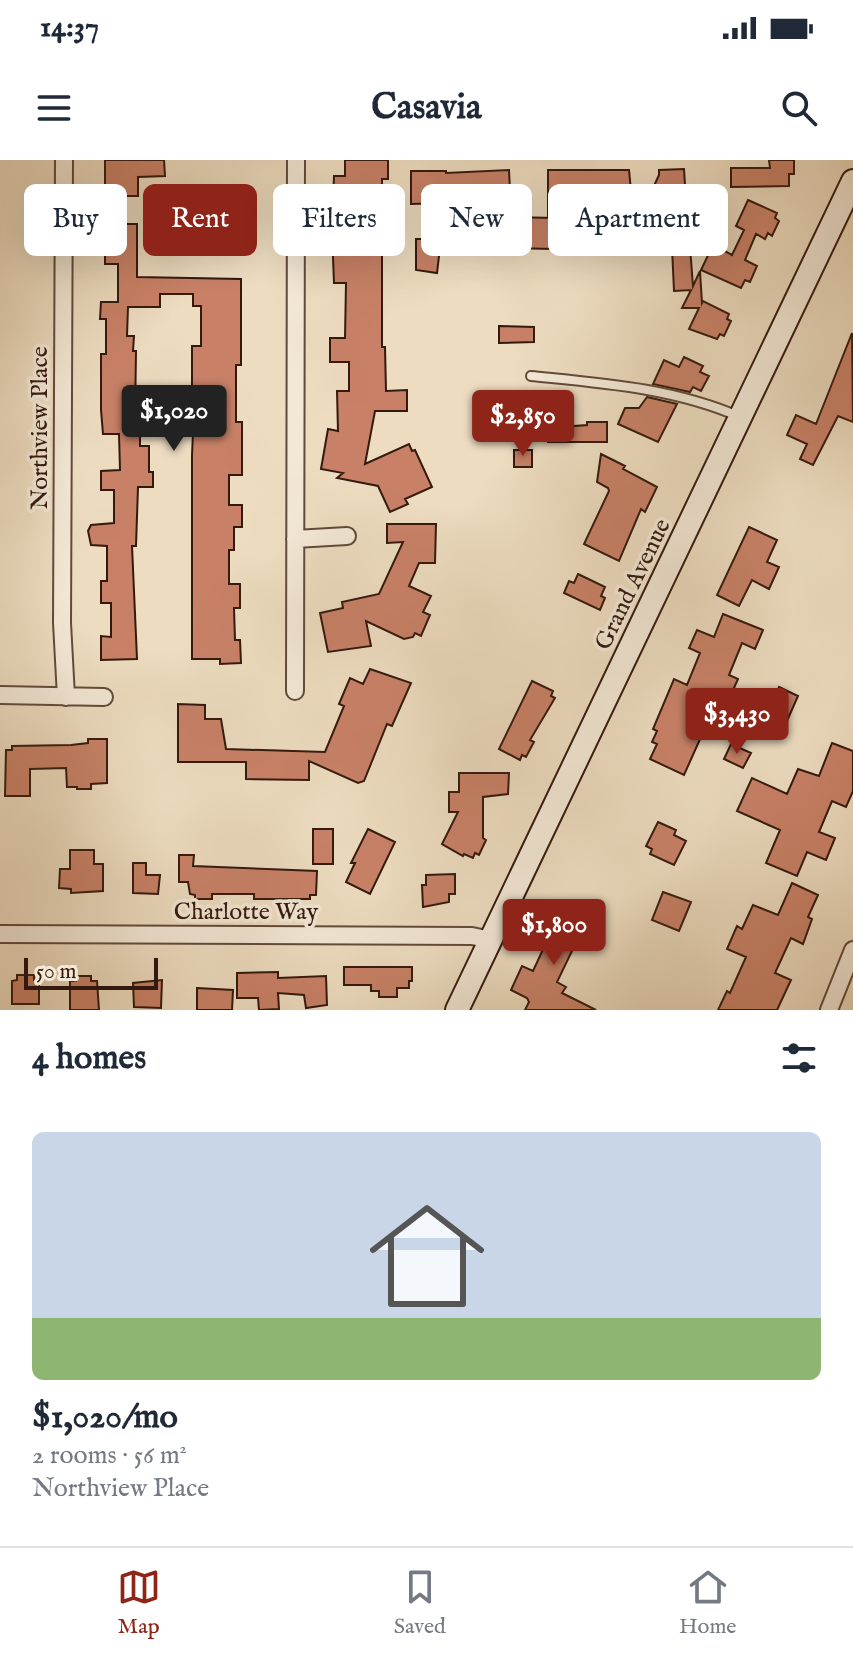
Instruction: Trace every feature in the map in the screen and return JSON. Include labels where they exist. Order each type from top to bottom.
[{"type":"street","name":"Northview Place","points":[[64,160],[62,623],[66,697]]},
{"type":"street","points":[[295,691],[296,160]]},
{"type":"street","name":"Grand Avenue","points":[[457,1010],[853,181]]},
{"type":"street","points":[[295,539],[347,536]]},
{"type":"street","points":[[0,695],[104,697]]},
{"type":"street","name":"Charlotte Way","points":[[0,934],[457,935],[491,940]]},
{"type":"street","points":[[829,1010],[853,950]]},
{"type":"lane","points":[[531,376],[629,386],[712,405],[740,417]]},
{"type":"building","points":[[105,160],[164,160],[165,176],[138,177],[138,196],[127,196],[127,184],[105,184]]},
{"type":"building","points":[[345,160],[388,160],[388,179],[382,179],[382,184],[334,184],[334,176],[345,176]]},
{"type":"building","points":[[769,160],[794,160],[794,174],[789,174],[789,186],[731,187],[731,168],[770,168]]},
{"type":"building","points":[[684,169],[685,184],[655,184],[659,170]]},
{"type":"building","points":[[509,170],[510,184],[421,184],[421,204],[411,204],[411,171]]},
{"type":"building","points":[[548,170],[629,170],[630,184],[548,184]]},
{"type":"building","points":[[748,200],[777,213],[775,218],[779,221],[772,236],[768,233],[765,239],[756,234],[745,260],[757,266],[750,282],[745,280],[741,288],[701,270],[708,256],[732,255],[744,230],[736,226]]},
{"type":"building","points":[[532,218],[548,218],[548,249],[532,249]]},
{"type":"building","points":[[127,224],[137,224],[137,277],[241,279],[241,365],[236,365],[236,422],[242,422],[242,475],[229,475],[229,505],[242,505],[242,527],[234,527],[234,550],[229,550],[229,584],[240,584],[240,608],[234,608],[235,640],[240,640],[241,663],[220,664],[220,659],[192,659],[195,387],[192,387],[192,346],[201,346],[201,306],[193,306],[193,294],[160,294],[160,307],[128,307],[127,336],[134,336],[133,351],[136,351],[135,418],[140,418],[140,446],[149,446],[149,472],[153,472],[153,487],[138,487],[136,546],[132,546],[137,659],[101,660],[101,636],[111,637],[111,603],[101,603],[101,581],[107,581],[107,546],[91,545],[88,531],[91,525],[114,523],[114,490],[101,490],[101,471],[120,470],[119,434],[103,434],[101,410],[101,354],[106,354],[106,319],[100,319],[101,302],[118,302],[118,264],[105,264],[105,256],[127,256]]},
{"type":"building","points":[[416,239],[421,239],[421,256],[439,256],[437,273],[416,270]]},
{"type":"building","points":[[333,256],[382,256],[382,347],[385,347],[386,391],[407,390],[407,411],[375,411],[365,464],[409,444],[412,451],[415,450],[432,487],[405,499],[408,504],[390,512],[378,486],[337,478],[343,473],[321,469],[328,429],[338,431],[337,391],[349,391],[349,362],[330,362],[330,338],[345,338],[346,283],[334,283]]},
{"type":"building","points":[[672,256],[691,256],[693,286],[700,271],[702,303],[729,314],[727,319],[731,321],[724,336],[720,334],[717,339],[689,329],[699,308],[682,308],[691,290],[674,291]]},
{"type":"building","points":[[499,326],[534,327],[534,342],[499,343]]},
{"type":"building","points":[[852,333],[853,422],[838,416],[813,465],[800,459],[807,444],[787,435],[796,415],[816,424]]},
{"type":"building","points":[[684,357],[703,366],[700,372],[709,376],[701,391],[693,387],[690,392],[653,384],[664,360],[679,367]]},
{"type":"building","points":[[647,397],[677,404],[658,442],[618,424],[625,408],[639,408]]},
{"type":"building","points":[[587,422],[607,422],[607,442],[548,442],[548,428],[587,425]]},
{"type":"building","points":[[514,450],[532,450],[532,467],[514,467]]},
{"type":"building","points":[[601,454],[657,487],[645,512],[641,509],[619,561],[584,544],[609,491],[597,482]]},
{"type":"building","points":[[387,524],[436,524],[435,563],[419,563],[409,586],[431,596],[423,612],[430,615],[421,636],[415,633],[413,637],[404,639],[366,621],[371,646],[328,652],[320,613],[343,608],[342,602],[379,594],[403,542],[387,543]]},
{"type":"building","points":[[749,527],[777,540],[767,562],[779,567],[769,589],[752,580],[739,606],[717,595]]},
{"type":"building","points":[[578,574],[605,587],[600,610],[564,593],[569,581],[574,583]]},
{"type":"building","points":[[723,614],[763,630],[755,649],[742,643],[729,675],[738,679],[730,697],[724,695],[714,721],[709,719],[684,775],[650,759],[657,744],[652,742],[657,731],[653,729],[674,679],[687,685],[700,653],[689,648],[697,630],[714,637]]},
{"type":"building","points":[[370,669],[411,683],[392,726],[387,724],[364,781],[358,783],[309,761],[309,780],[246,779],[246,762],[178,762],[178,704],[205,705],[205,719],[221,719],[226,749],[325,752],[344,706],[339,704],[350,678],[363,684]]},
{"type":"building","points":[[532,681],[553,691],[551,696],[555,698],[530,740],[534,742],[526,757],[522,755],[520,760],[499,749]]},
{"type":"building","points":[[779,687],[798,696],[787,721],[768,713]]},
{"type":"building","points":[[88,739],[107,739],[107,783],[91,784],[91,789],[77,789],[67,787],[66,768],[30,769],[30,796],[5,796],[6,750],[12,750],[12,746],[88,743]]},
{"type":"building","points":[[832,743],[853,751],[853,791],[846,807],[832,801],[819,832],[835,838],[826,860],[807,852],[797,876],[766,863],[780,830],[737,811],[752,778],[787,794],[798,769],[819,776]]},
{"type":"building","points":[[731,744],[751,753],[743,768],[724,759]]},
{"type":"building","points":[[459,773],[509,773],[508,794],[483,797],[483,838],[486,840],[479,855],[475,853],[473,858],[442,844],[458,812],[449,812],[449,792],[459,792]]},
{"type":"building","points":[[658,822],[676,830],[674,835],[686,841],[674,865],[650,854],[652,849],[646,846]]},
{"type":"building","points":[[313,829],[333,829],[333,864],[313,864]]},
{"type":"building","points":[[368,829],[395,842],[370,894],[346,882],[355,863],[351,863]]},
{"type":"building","points":[[70,850],[94,850],[94,864],[103,864],[103,891],[71,893],[71,889],[59,888],[60,869],[70,869]]},
{"type":"building","points":[[179,855],[194,855],[193,866],[317,871],[316,895],[310,895],[310,899],[254,899],[254,894],[212,894],[212,899],[195,899],[195,895],[190,894],[188,882],[179,882]]},
{"type":"building","points":[[133,863],[146,863],[146,875],[160,875],[158,894],[133,893]]},
{"type":"building","points":[[455,874],[455,894],[449,894],[449,902],[423,907],[422,885],[426,885],[426,875]]},
{"type":"building","points":[[792,883],[818,895],[808,917],[812,919],[803,944],[791,938],[775,973],[791,980],[777,1010],[718,1010],[727,991],[730,993],[746,957],[727,949],[737,926],[742,929],[753,905],[778,915]]},
{"type":"building","points":[[663,892],[691,902],[679,931],[652,920]]},
{"type":"building","points":[[576,907],[595,917],[588,933],[582,930],[557,982],[566,987],[562,993],[596,1010],[525,1010],[529,1002],[527,998],[511,990],[522,966],[533,971],[559,915],[570,920]]},
{"type":"building","points":[[344,967],[412,967],[412,981],[409,981],[409,988],[397,988],[397,997],[379,997],[379,991],[371,991],[371,985],[344,985]]},
{"type":"building","points":[[278,972],[278,978],[326,976],[327,1005],[306,1008],[304,995],[278,993],[279,1009],[259,1010],[258,998],[237,998],[237,973]]},
{"type":"building","points":[[17,975],[34,975],[34,980],[39,980],[39,1004],[12,1004],[12,981],[17,980]]},
{"type":"building","points":[[76,976],[91,976],[91,981],[97,981],[99,1010],[70,1010],[70,981],[76,981]]},
{"type":"building","points":[[162,980],[161,1008],[134,1007],[133,983]]},
{"type":"building","points":[[197,988],[233,990],[232,1010],[197,1010]]}]
